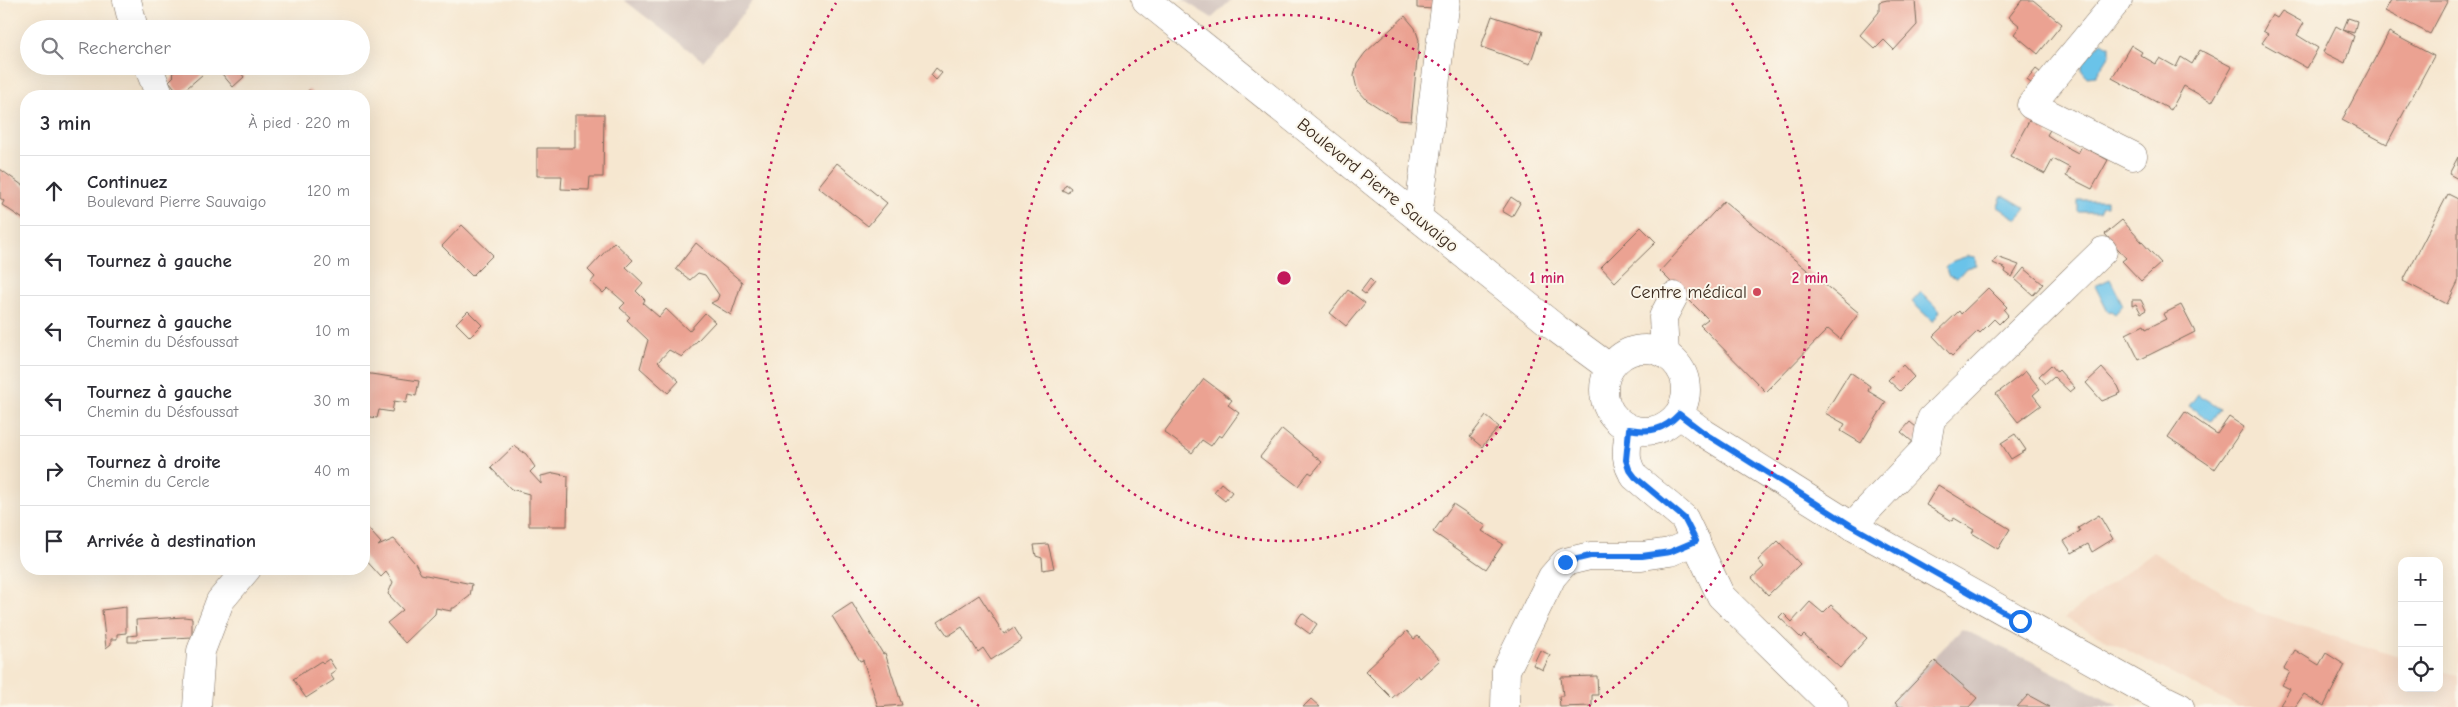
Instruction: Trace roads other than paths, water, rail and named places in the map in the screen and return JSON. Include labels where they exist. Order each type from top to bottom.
[{"type":"main road","points":[[126,0],[132,20]]},
{"type":"main road","name":"Boulevard Pierre Sauvaigo","points":[[1146,0],[1557,329],[1610,368]]},
{"type":"main road","points":[[1418,217],[1446,0]]},
{"type":"main road","points":[[2118,0],[2031,105],[2133,156]]},
{"type":"main road","points":[[152,75],[158,90]]},
{"type":"main road","points":[[1852,526],[1926,448],[1931,419],[2103,251]]},
{"type":"main road","points":[[1665,354],[1663,317],[1674,296]]},
{"type":"main road","points":[[1642,349],[1656,350],[1665,354],[1677,364],[1684,376],[1686,395],[1679,414],[1669,424],[1656,430],[1642,432],[1629,429],[1617,421],[1608,409],[1604,396],[1604,382],[1610,368],[1618,358],[1630,352],[1642,349]]},
{"type":"main road","points":[[1679,414],[1704,433],[1852,526],[2110,671],[2180,707]]},
{"type":"main road","points":[[1629,429],[1626,460],[1629,469],[1635,477],[1684,518],[1721,596],[1834,707]]},
{"type":"main road","points":[[1505,707],[1506,670],[1552,577],[1565,562],[1590,556],[1642,556],[1670,552],[1696,541]]},
{"type":"main road","points":[[197,707],[201,651],[220,601],[242,575]]},
{"type":"water","points":[[2101,42],[2110,46],[2110,54],[2096,76],[2087,77],[2082,71],[2082,64]]},
{"type":"water","points":[[2005,196],[2024,207],[2025,210],[2017,219],[1998,207],[2001,197]]},
{"type":"water","points":[[2078,200],[2107,200],[2107,206],[2102,206],[2099,212],[2078,212]]},
{"type":"water","points":[[1968,256],[1975,257],[1976,265],[1966,268],[1957,278],[1948,275],[1946,268],[1953,261]]},
{"type":"water","points":[[2110,279],[2123,305],[2115,314],[2111,311],[2108,312],[2095,286]]},
{"type":"water","points":[[1921,292],[1940,311],[1933,322],[1912,302]]},
{"type":"water","points":[[2198,394],[2220,409],[2211,421],[2189,406]]},
{"type":"place","name":"Centre médical","points":[[1757,292]]}]
